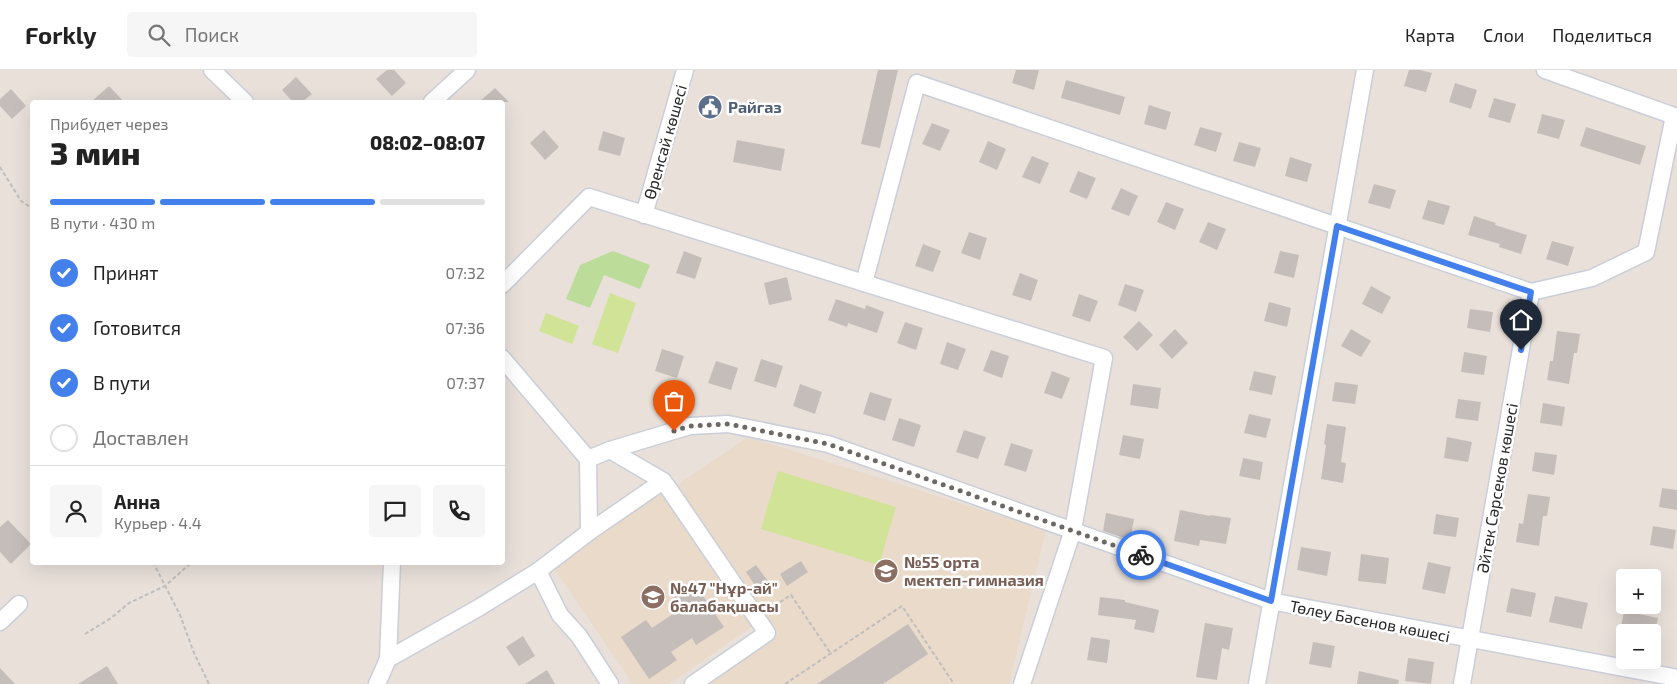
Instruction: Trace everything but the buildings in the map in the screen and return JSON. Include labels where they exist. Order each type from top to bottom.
[{"type":"street","points":[[212,70],[243,100]]},
{"type":"street","points":[[434,100],[467,70]]},
{"type":"street","name":"Өренсай көшесі","points":[[644,214],[686,70]]},
{"type":"street","points":[[1257,684],[1365,70]]},
{"type":"street","points":[[864,283],[918,77],[1337,226],[1531,292],[1592,278],[1646,252],[1675,116],[1545,70]]},
{"type":"street","points":[[505,282],[589,197],[1104,358],[1072,530],[1022,684]]},
{"type":"street","name":"Әйтек Сәрсеков көшесі","points":[[1462,684],[1531,292]]},
{"type":"street","points":[[505,362],[588,459],[589,532]]},
{"type":"street","name":"Төлеу Бәсенов көшесі","points":[[588,459],[610,450],[690,426],[728,424],[828,444],[1271,601],[1677,678]]},
{"type":"street","points":[[610,450],[666,485],[767,633],[693,684]]},
{"type":"street","points":[[388,659],[480,607],[538,571],[589,532],[666,485]]},
{"type":"street","points":[[377,684],[388,659],[392,565]]},
{"type":"street","points":[[538,571],[560,615],[579,636],[610,684]]},
{"type":"street","points":[[0,622],[19,604]]},
{"type":"path","points":[[0,167],[21,201],[30,207]]},
{"type":"path","points":[[155,565],[180,615],[194,654],[209,684]]},
{"type":"path","points":[[85,634],[111,618],[129,603],[165,586],[189,565]]},
{"type":"path","points":[[756,618],[791,595],[831,654]]},
{"type":"path","points":[[785,684],[902,606],[954,684]]},
{"type":"shaded area","name":"№55 орта мектеп-гимназия","points":[[748,437],[1046,530],[1009,684],[706,684],[779,634],[677,485]]},
{"type":"shaded area","name":"№47 \"Нұр-ай\" балабақшасы","points":[[661,493],[753,626],[669,684],[633,684],[553,567]]},
{"type":"green space","points":[[613,251],[650,265],[640,289],[604,275],[590,308],[566,299],[580,265]]},
{"type":"green space","points":[[610,293],[636,303],[618,353],[592,344]]},
{"type":"green space","points":[[546,313],[579,326],[572,344],[539,331]]},
{"type":"green space","points":[[778,471],[896,507],[879,565],[761,529]]},
{"type":"way so far","points":[[674,431],[690,426],[728,424],[828,444],[1141,555]]},
{"type":"place","name":"Райгаз","points":[[710,107]]},
{"type":"place","name":"№55 орта мектеп-гимназия","points":[[886,571]]},
{"type":"place","name":"№47 \"Нұр-ай\" балабақшасы","points":[[653,597]]},
{"type":"route","points":[[1141,555],[1271,601],[1337,226],[1531,292],[1521,350]]}]
